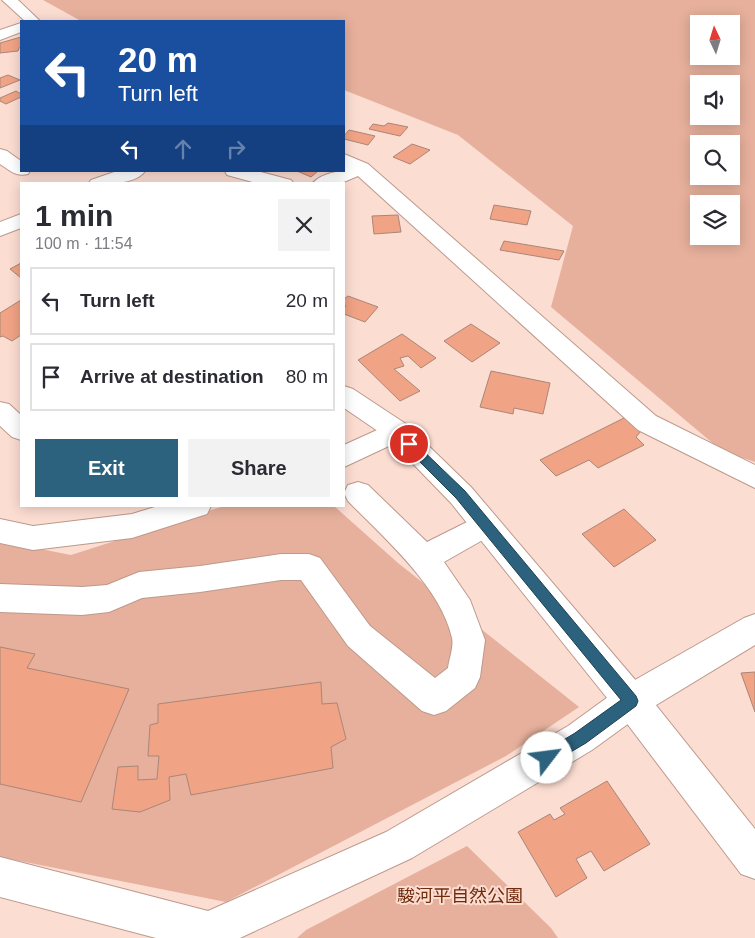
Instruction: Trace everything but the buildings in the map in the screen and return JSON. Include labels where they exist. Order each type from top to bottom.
[{"type":"street","points":[[9,0],[33,20]]},
{"type":"street","points":[[0,35],[20,27]]},
{"type":"street","points":[[0,156],[20,170]]},
{"type":"street","points":[[353,164],[647,423],[755,478]]},
{"type":"street","points":[[104,182],[133,172]]},
{"type":"street","points":[[238,172],[276,182]]},
{"type":"street","points":[[325,182],[341,172]]},
{"type":"street","points":[[0,230],[20,220]]},
{"type":"street","points":[[345,396],[397,431],[460,495],[631,701],[755,860]]},
{"type":"street","points":[[0,411],[20,429]]},
{"type":"street","points":[[345,457],[397,431]]},
{"type":"street","points":[[0,598],[82,601],[109,598],[139,585],[200,579],[281,567],[309,567],[359,636],[434,699],[463,677],[469,640],[459,610],[424,558],[358,493]]},
{"type":"street","points":[[110,507],[132,526]]},
{"type":"street","points":[[0,531],[33,538],[132,526],[194,507]]},
{"type":"street","points":[[424,558],[485,525]]},
{"type":"street","points":[[0,877],[202,935],[399,846],[580,738],[631,701],[755,628]]},
{"type":"green space","points":[[43,0],[755,0],[755,462],[722,451],[551,307],[573,226],[458,135],[345,90],[345,20],[79,20]]},
{"type":"green space","points":[[221,507],[335,507],[398,563],[579,707],[506,756],[226,902],[0,857],[0,541],[71,555]]},
{"type":"green space","name":"駿河平自然公園","points":[[467,846],[551,928],[558,938],[297,938],[306,930]]},
{"type":"route","points":[[409,444],[460,495],[631,701],[580,738],[547,758]]}]
